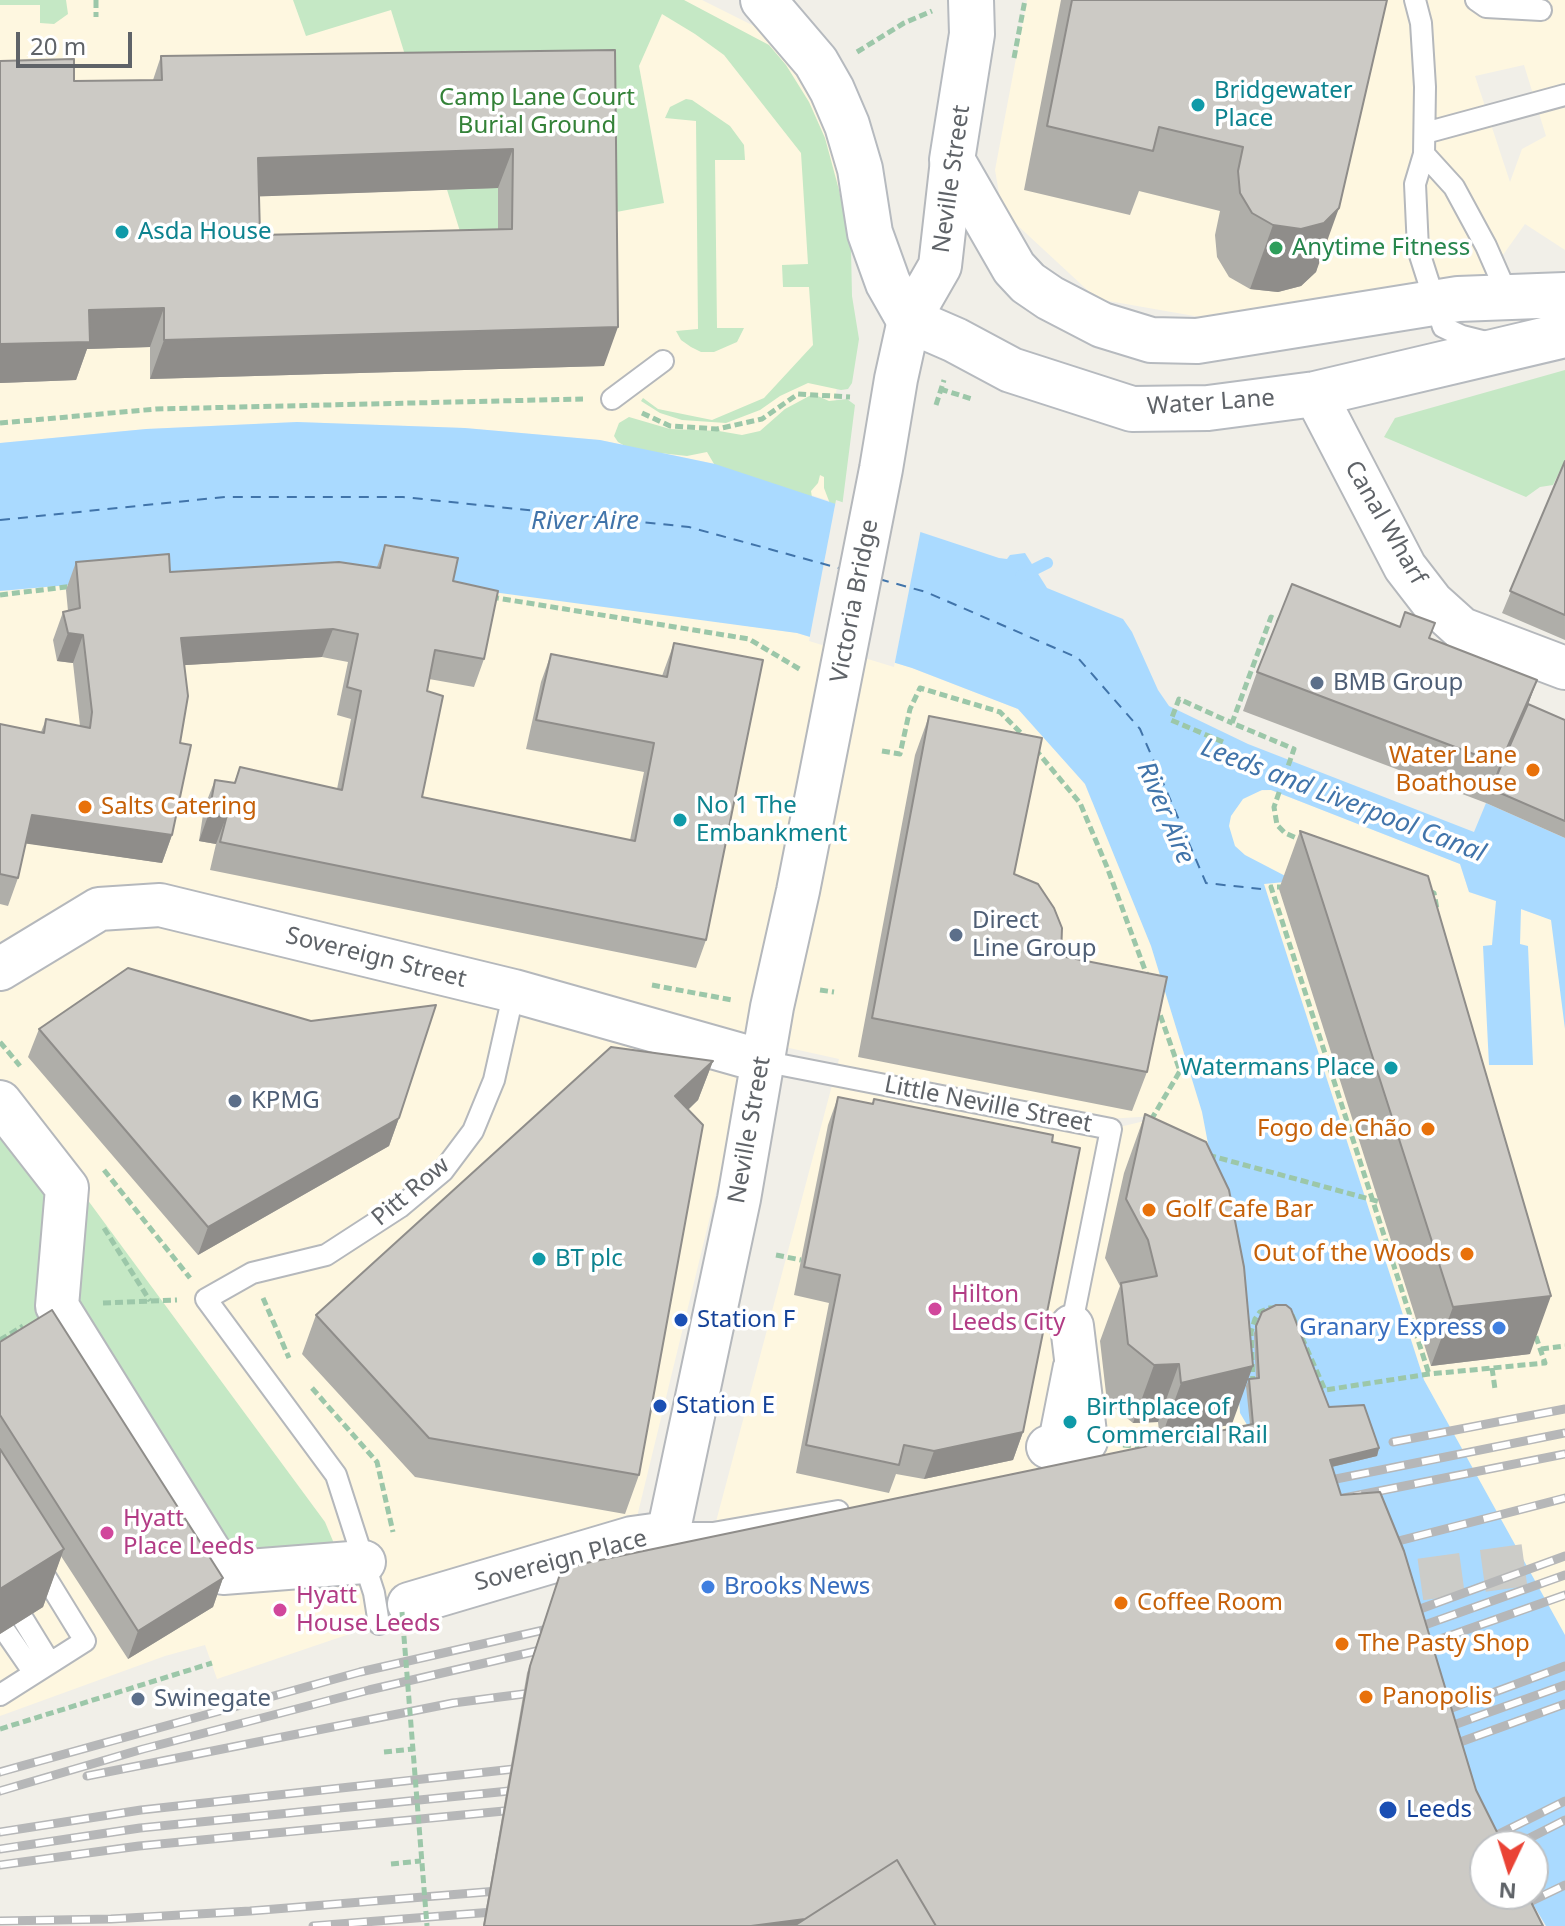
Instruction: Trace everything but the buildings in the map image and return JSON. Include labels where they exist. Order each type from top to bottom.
[{"type":"street","points":[[763,0],[816,62],[832,90],[847,125],[860,169],[870,233],[898,302]]},
{"type":"street","name":"Neville Street","points":[[877,491],[898,302],[940,266],[952,160],[972,34],[954,5]]},
{"type":"street","points":[[952,160],[1014,268],[1028,283],[1102,325],[1151,340],[1197,341],[1434,303],[1508,296],[1565,295]]},
{"type":"street","name":"Water Lane","points":[[898,302],[955,340],[1011,370],[1132,409],[1208,408],[1315,394],[1550,339]]},
{"type":"street","name":"Canal Wharf","points":[[1315,394],[1405,567],[1432,602],[1462,629],[1565,668]]},
{"type":"street","name":"Victoria Bridge","points":[[833,712],[877,491]]},
{"type":"street","name":"Neville Street","points":[[666,1540],[739,1199],[762,1061],[833,712]]},
{"type":"street","name":"Sovereign Street","points":[[0,969],[99,909],[160,905],[514,991],[762,1061]]},
{"type":"street","points":[[0,1102],[67,1188],[57,1306],[223,1573],[364,1562]]},
{"type":"street","name":"Little Neville Street","points":[[1059,1454],[1072,1326]]},
{"type":"street","name":"Sovereign Place","points":[[396,1613],[632,1538],[666,1540]]},
{"type":"lane","points":[[1415,0],[1421,23],[1425,87],[1424,144],[1415,184],[1418,249],[1443,327],[1482,342],[1550,339]]},
{"type":"lane","points":[[1476,0],[1486,7],[1541,10]]},
{"type":"lane","points":[[1424,144],[1565,95]]},
{"type":"lane","points":[[1424,144],[1454,187],[1486,246],[1508,296]]},
{"type":"lane","points":[[612,399],[663,361]]},
{"type":"lane","name":"Pitt Row","points":[[206,1299],[252,1273],[326,1255],[400,1207],[443,1171],[473,1131],[494,1080],[514,991]]},
{"type":"lane","name":"Little Neville Street","points":[[762,1061],[1111,1129],[1072,1326]]},
{"type":"lane","points":[[206,1299],[336,1475],[378,1608],[396,1613]]},
{"type":"lane","points":[[666,1540],[850,1509]]},
{"type":"lane","points":[[0,1695],[85,1641],[23,1540]]},
{"type":"lane","points":[[23,1619],[42,1668]]},
{"type":"lane","points":[[5,1631],[42,1668]]},
{"type":"path","points":[[96,0],[96,17]]},
{"type":"path","points":[[876,39],[925,12],[954,5]]},
{"type":"path","points":[[942,389],[964,397]]},
{"type":"path","points":[[0,423],[156,409],[612,399],[670,426],[717,429],[762,419],[798,394],[850,397]]},
{"type":"path","points":[[0,595],[78,585]]},
{"type":"path","points":[[477,594],[749,639],[809,675]]},
{"type":"path","points":[[1232,723],[1271,617],[1292,626]]},
{"type":"path","points":[[882,751],[900,754],[910,709],[920,688],[1000,712],[1080,803],[1148,980]]},
{"type":"path","points":[[1223,742],[1171,720],[1179,699],[1294,749],[1274,807],[1277,825],[1285,833],[1309,843]]},
{"type":"path","points":[[1295,887],[1271,887],[1429,1374]]},
{"type":"path","points":[[1420,888],[1434,893],[1440,924]]},
{"type":"path","points":[[1261,889],[1272,892]]},
{"type":"path","points":[[820,990],[834,992]]},
{"type":"path","points":[[1111,1129],[1154,1119],[1180,1071],[1154,995]]},
{"type":"path","points":[[1194,1151],[1393,1206]]},
{"type":"path","points":[[67,1188],[89,1207],[150,1301]]},
{"type":"path","points":[[776,1255],[801,1260]]},
{"type":"path","points":[[57,1306],[206,1299]]},
{"type":"path","points":[[1254,1396],[1251,1332],[1255,1319],[1269,1308],[1279,1308],[1296,1321],[1325,1390]]},
{"type":"path","points":[[1317,1392],[1429,1374],[1545,1363],[1530,1319]]},
{"type":"path","points":[[1541,1349],[1565,1346]]},
{"type":"path","points":[[1492,1368],[1495,1389]]},
{"type":"path","points":[[1059,1454],[1157,1445]]},
{"type":"path","points":[[396,1613],[413,1749],[427,1926]]},
{"type":"path","points":[[0,1729],[212,1663]]},
{"type":"path","points":[[384,1752],[413,1749]]},
{"type":"path","points":[[391,1864],[421,1861]]},
{"type":"shaded area","points":[[0,0],[702,0],[788,43],[834,125],[849,234],[830,469],[836,503],[715,464],[600,440],[465,428],[297,422],[146,429],[0,443]]},
{"type":"shaded area","points":[[1027,0],[1565,0],[1565,250],[1525,224],[1483,283],[1223,321],[1097,299],[1002,211],[995,170]],"holes":[[[1524,65],[1546,136],[1522,149],[1510,182],[1475,76]]]},
{"type":"shaded area","points":[[375,574],[797,633],[912,668],[1018,709],[1085,784],[1092,802],[1271,790],[1460,864],[1469,892],[1565,924],[1565,1645],[983,1800],[1111,1129],[1155,1116],[1107,1119],[1036,1469],[793,1527],[713,1533],[839,1059],[753,1040],[626,1562],[379,1624],[217,1679],[205,1645],[165,1656],[0,1716],[0,591],[172,576]]},
{"type":"green space","points":[[0,0],[66,0],[68,14],[54,24],[40,23],[40,5],[0,5]]},
{"type":"green space","name":"Camp Lane Court Burial Ground","points":[[293,0],[684,0],[769,45],[786,65],[809,102],[825,138],[839,190],[851,249],[852,296],[859,339],[852,383],[848,389],[808,383],[760,410],[726,423],[682,420],[660,413],[641,401],[643,398],[658,409],[712,420],[764,398],[813,345],[809,287],[783,287],[782,265],[808,264],[801,153],[724,55],[695,34],[662,14],[639,66],[664,203],[463,241],[391,10],[306,36]]},
{"type":"green space","points":[[686,99],[730,126],[744,145],[745,160],[715,160],[717,328],[744,328],[737,342],[714,352],[701,352],[691,347],[681,340],[676,331],[698,329],[696,121],[665,118],[670,107]]},
{"type":"green space","points":[[1565,370],[1565,461],[1553,485],[1540,487],[1526,497],[1384,437],[1395,418]]},
{"type":"green space","points":[[813,394],[829,401],[847,399],[855,405],[841,515],[832,509],[824,488],[824,477],[820,475],[811,491],[813,504],[717,469],[707,452],[687,456],[632,450],[614,436],[619,423],[629,417],[670,429],[742,435],[760,431],[785,409]]},
{"type":"green space","points":[[0,1081],[325,1522],[338,1553],[234,1558],[13,1348],[6,1337],[0,1340]]},
{"type":"water","name":"River Aire","points":[[297,422],[465,428],[600,440],[715,464],[999,558],[1007,559],[1010,555],[1025,553],[1047,588],[1123,619],[1169,706],[1248,744],[1474,832],[1486,803],[1565,838],[1565,1029],[1551,920],[1521,909],[1520,944],[1528,946],[1533,1065],[1489,1065],[1483,946],[1492,945],[1496,901],[1469,892],[1460,864],[1271,790],[1262,790],[1243,799],[1231,816],[1229,826],[1235,846],[1245,855],[1295,881],[1264,884],[1424,1380],[1565,1635],[1565,1926],[1546,1926],[1536,1910],[1549,1910],[1549,1830],[1488,1830],[1240,1413],[1230,1259],[1202,1112],[1151,946],[1085,784],[1018,709],[912,668],[797,633],[448,586],[172,576],[0,591],[0,443],[146,429]]},
{"type":"pier","points":[[836,500],[921,529],[894,667],[809,641]]},
{"type":"waterway","points":[[1021,576],[1047,563]]},
{"type":"ferry route","points":[[0,520],[225,497],[403,497],[689,527],[842,569]]},
{"type":"ferry route","points":[[879,579],[926,592],[1078,658],[1140,729],[1206,883],[1261,889]]},
{"type":"tunnel","points":[[1358,1588],[1533,1564]]},
{"type":"railway","points":[[1393,1442],[1565,1409]]},
{"type":"railway","points":[[1316,1483],[1565,1433]]},
{"type":"railway","points":[[1344,1498],[1565,1454]]},
{"type":"railway","points":[[1379,1546],[1565,1498]]},
{"type":"railway","points":[[1401,1616],[1565,1556]]},
{"type":"railway","points":[[1405,1632],[1565,1575]]},
{"type":"railway","points":[[1412,1649],[1565,1595]]},
{"type":"railway","points":[[0,1772],[360,1672],[561,1626]]},
{"type":"railway","points":[[0,1791],[143,1749],[369,1690],[558,1646]]},
{"type":"railway","points":[[1430,1716],[1565,1666]]},
{"type":"railway","points":[[1437,1731],[1565,1685]]},
{"type":"railway","points":[[87,1776],[453,1703],[547,1691]]},
{"type":"railway","points":[[1441,1749],[1565,1704]]},
{"type":"railway","points":[[0,1832],[141,1810],[532,1767]]},
{"type":"railway","points":[[0,1849],[140,1828],[529,1789]]},
{"type":"railway","points":[[1507,1830],[1565,1801]]},
{"type":"railway","points":[[0,1865],[139,1846],[525,1809]]},
{"type":"railway","points":[[1545,1830],[1565,1820]]},
{"type":"railway","points":[[1479,1926],[1565,1885]]},
{"type":"railway","points":[[0,1921],[111,1919],[250,1911],[510,1890]]},
{"type":"railway","points":[[313,1926],[506,1911]]},
{"type":"place","name":"Bridgewater Place","points":[[1198,105]]},
{"type":"place","name":"Asda House","points":[[122,232]]},
{"type":"place","name":"Anytime Fitness","points":[[1276,248]]},
{"type":"place","name":"BMB Group","points":[[1317,683]]},
{"type":"place","name":"Water Lane Boathouse","points":[[1533,770]]},
{"type":"place","name":"Salts Catering","points":[[85,807]]},
{"type":"place","name":"No 1 The Embankment","points":[[680,820]]},
{"type":"place","name":"Direct Line Group","points":[[956,935]]},
{"type":"place","name":"Watermans Place","points":[[1391,1068]]},
{"type":"place","name":"KPMG","points":[[235,1101]]},
{"type":"place","name":"Fogo de Chão","points":[[1428,1129]]},
{"type":"place","name":"Golf Cafe Bar","points":[[1149,1210]]},
{"type":"place","name":"Out of the Woods","points":[[1467,1254]]},
{"type":"place","name":"BT plc","points":[[539,1259]]},
{"type":"place","name":"Hilton Leeds City","points":[[935,1309]]},
{"type":"place","name":"Station F","points":[[681,1320]]},
{"type":"place","name":"Granary Express","points":[[1499,1328]]},
{"type":"place","name":"Station E","points":[[660,1406]]},
{"type":"place","name":"Birthplace of Commercial Rail","points":[[1070,1422]]},
{"type":"place","name":"Hyatt Place Leeds","points":[[107,1533]]},
{"type":"place","name":"Brooks News","points":[[708,1587]]},
{"type":"place","name":"Coffee Room","points":[[1121,1603]]},
{"type":"place","name":"Hyatt House Leeds","points":[[280,1610]]},
{"type":"place","name":"The Pasty Shop","points":[[1342,1644]]},
{"type":"place","name":"Panopolis","points":[[1366,1697]]},
{"type":"place","name":"Swinegate","points":[[138,1699]]},
{"type":"place","name":"Leeds","points":[[1388,1810]]},
{"type":"water label","name":"Leeds and Liverpool Canal","points":[[1343,801]]}]
